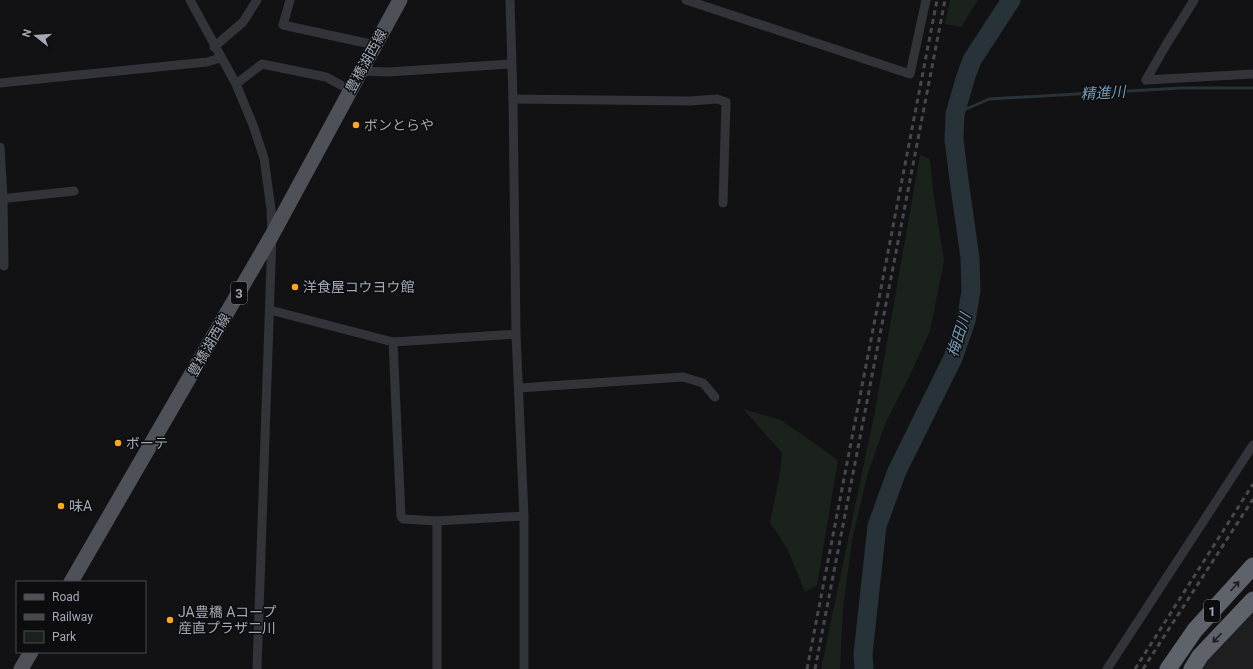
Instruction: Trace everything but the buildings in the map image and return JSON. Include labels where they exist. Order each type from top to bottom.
[{"type":"highway","name":"1","points":[[1168,669],[1195,630],[1253,566]]},
{"type":"highway","name":"1","points":[[1192,669],[1200,656],[1253,600]]},
{"type":"main road","name":"豊橋湖西線","points":[[72,581],[272,235],[400,0]]},
{"type":"main road","points":[[21,669],[30,653]]},
{"type":"street","points":[[190,0],[220,58],[236,84],[253,125],[264,158],[271,209],[272,235],[270,310],[260,552],[257,669]]},
{"type":"street","points":[[214,47],[243,22],[256,0]]},
{"type":"street","points":[[290,0],[283,26],[375,45]]},
{"type":"street","points":[[510,0],[513,99],[516,334],[524,516],[524,669]]},
{"type":"street","points":[[686,0],[910,74],[926,0]]},
{"type":"street","points":[[1194,0],[1146,80],[1253,74]]},
{"type":"street","points":[[0,83],[207,62],[220,58]]},
{"type":"street","points":[[236,84],[262,64],[326,76],[350,90]]},
{"type":"street","points":[[360,71],[389,72],[511,64]]},
{"type":"street","points":[[513,99],[717,99],[726,102],[722,203]]},
{"type":"street","points":[[0,147],[4,266]]},
{"type":"street","points":[[2,198],[74,191]]},
{"type":"street","points":[[270,310],[393,342],[516,334]]},
{"type":"street","points":[[393,342],[401,516],[403,519],[437,521],[524,516]]},
{"type":"street","points":[[519,388],[683,377],[703,383],[715,398]]},
{"type":"street","points":[[1107,669],[1253,445]]},
{"type":"street","points":[[437,521],[437,669]]},
{"type":"shaded area","points":[[1253,609],[1253,669],[1202,669],[1209,658]]},
{"type":"green space","points":[[950,0],[978,0],[961,27],[945,24]]},
{"type":"green space","points":[[920,155],[930,159],[933,190],[944,261],[930,331],[886,422],[867,476],[852,541],[843,608],[840,669],[821,669],[875,411]]},
{"type":"green space","points":[[743,409],[781,420],[838,460],[817,585],[805,592],[787,548],[770,523],[780,473],[782,453]]},
{"type":"waterway","name":"梅田川","points":[[864,669],[863,654],[877,526],[897,471],[953,358],[966,321],[971,291],[970,258],[954,139],[955,114],[972,60],[1011,0]]},
{"type":"waterway","name":"精進川","points":[[955,114],[989,99],[1181,88],[1253,88]]},
{"type":"railway","points":[[807,669],[937,0]]},
{"type":"railway","points":[[815,669],[945,0]]},
{"type":"railway","points":[[1135,669],[1253,484]]},
{"type":"railway","points":[[1143,669],[1253,499]]},
{"type":"place","name":"ボンとらや","points":[[356,125]]},
{"type":"place","name":"洋食屋コウヨウ館","points":[[295,287]]},
{"type":"place","name":"ボーテ","points":[[118,443]]},
{"type":"place","name":"味A","points":[[61,506]]},
{"type":"place","name":"JA豊橋 Aコープ 産直プラザ二川","points":[[170,620]]}]
